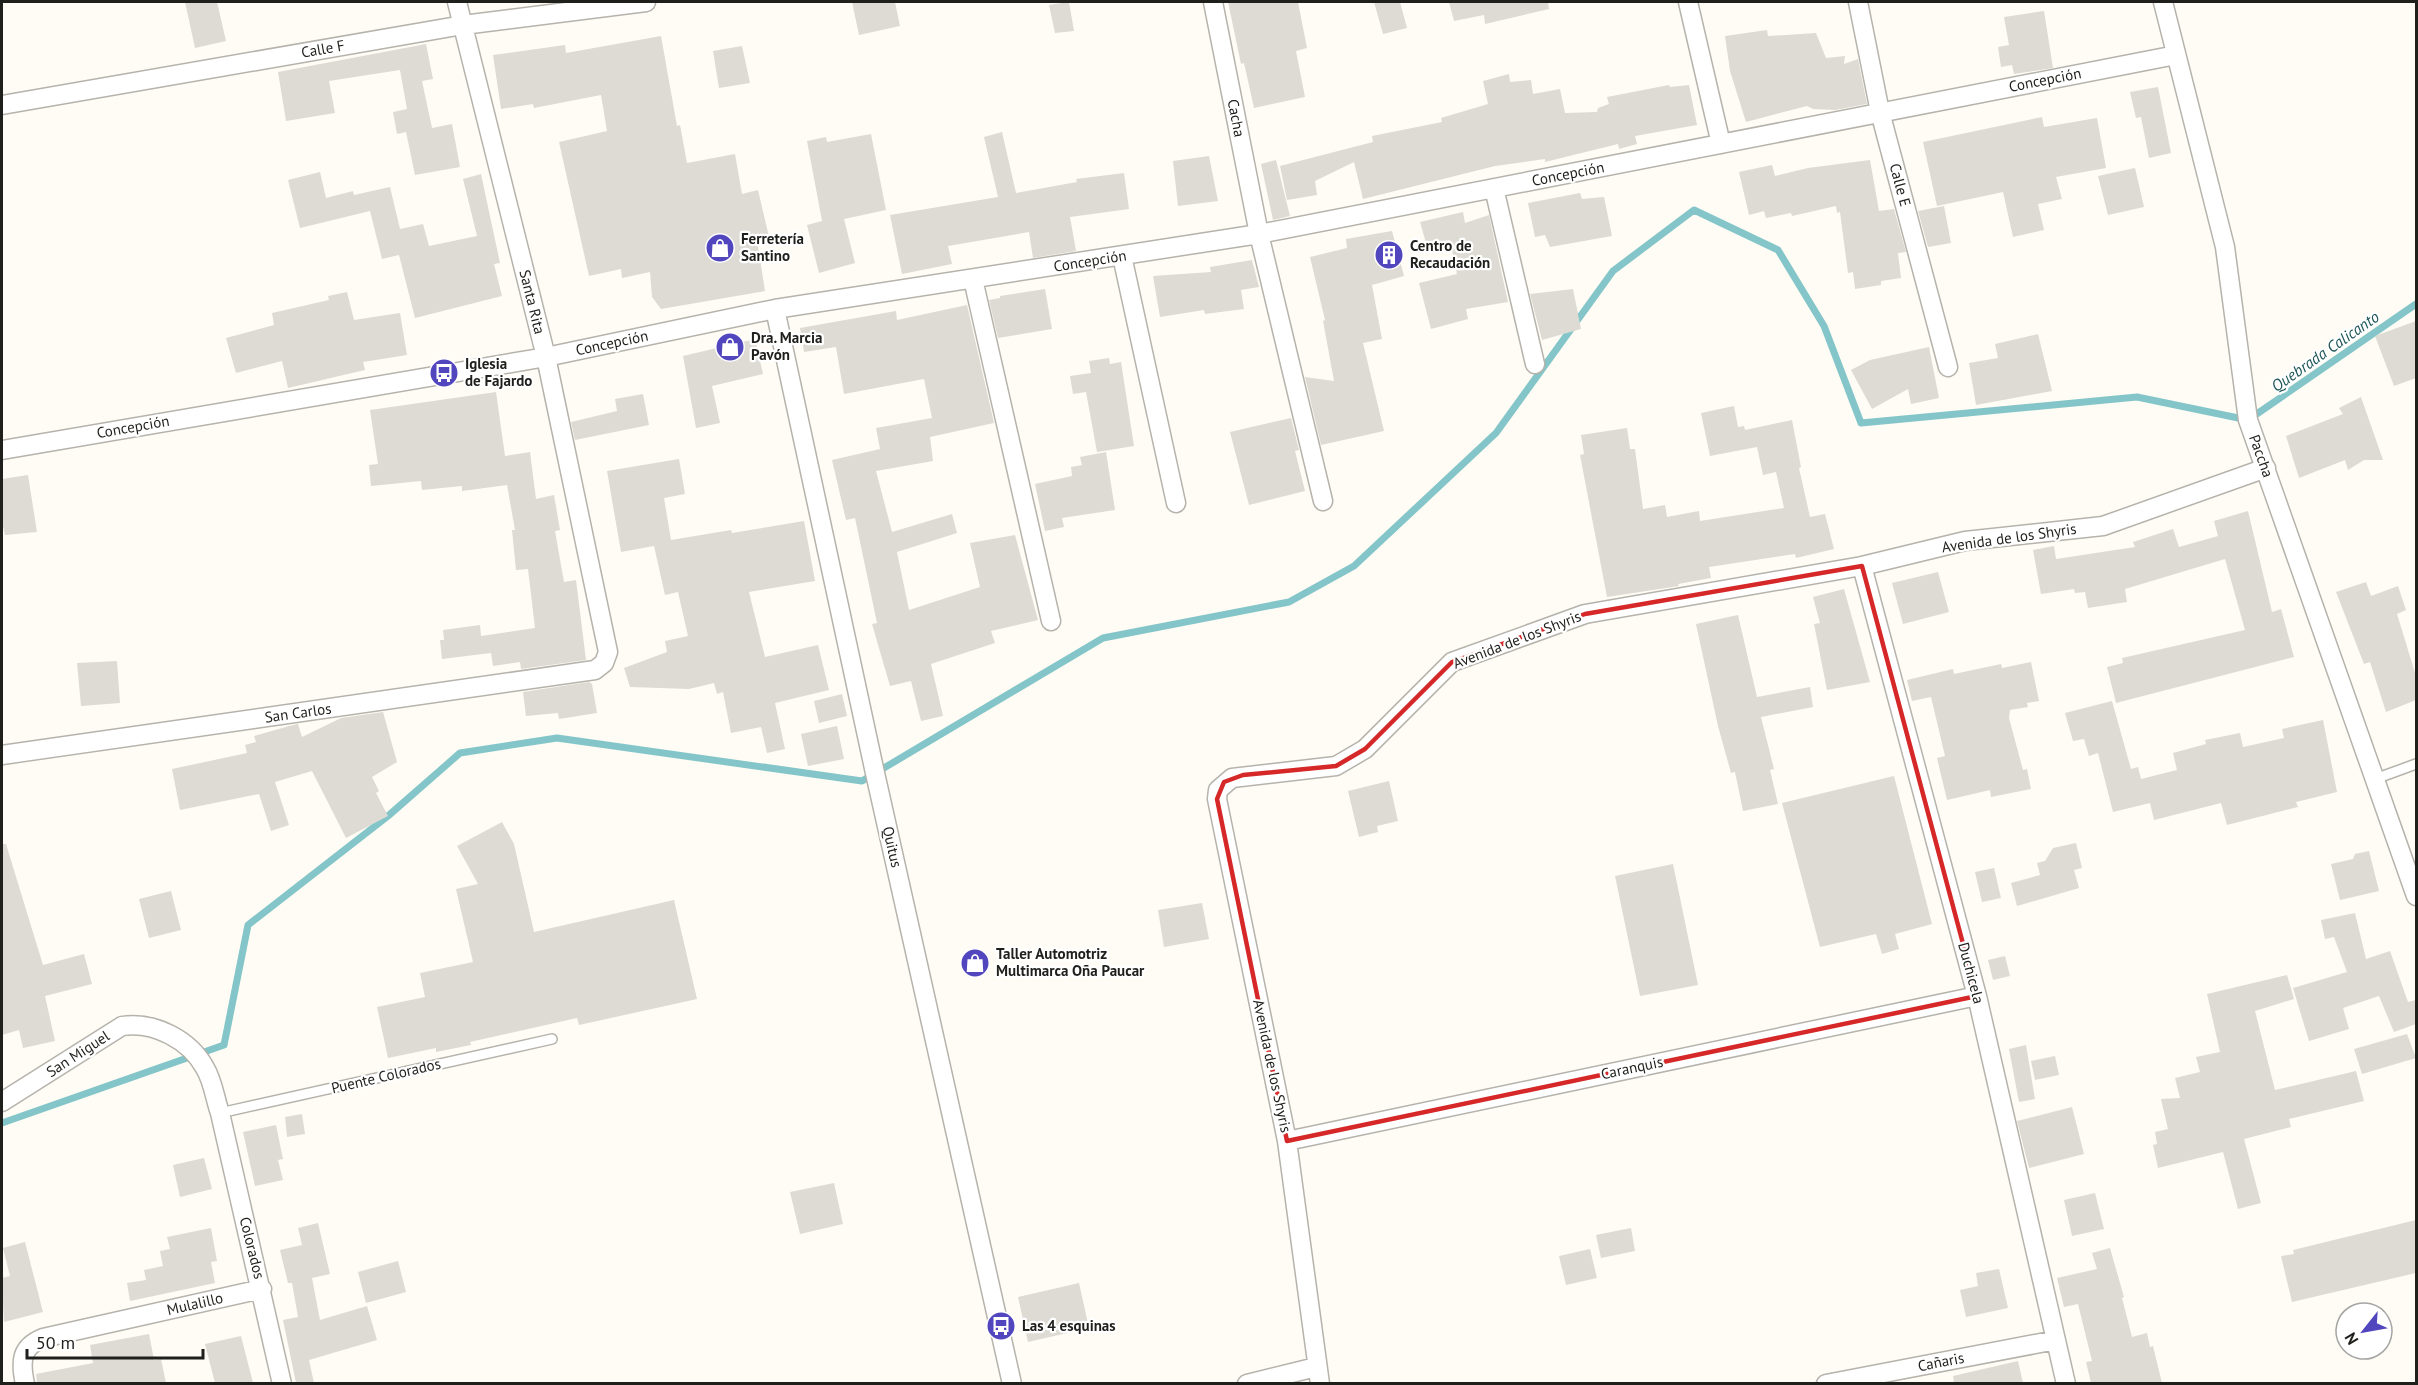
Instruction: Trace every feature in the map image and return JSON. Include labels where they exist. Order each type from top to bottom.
[{"type":"street","name":"Santa Rita","points":[[458,2],[546,357],[555,410],[608,652],[604,663],[594,670]]},
{"type":"street","name":"Calle F","points":[[2,105],[463,25],[646,2]]},
{"type":"street","name":"Cacha","points":[[1213,2],[1259,234],[1323,501]]},
{"type":"street","points":[[1688,2],[1721,144]]},
{"type":"street","name":"Calle E","points":[[1858,2],[1880,112],[1948,367]]},
{"type":"street","name":"Paccha","points":[[2163,2],[2225,247],[2248,420],[2416,896]]},
{"type":"street","name":"Concepción","points":[[2,450],[546,357],[775,309],[1259,234],[2176,55]]},
{"type":"street","points":[[1494,188],[1535,364]]},
{"type":"street","points":[[1122,256],[1176,503]]},
{"type":"street","points":[[973,279],[1051,621]]},
{"type":"street","name":"Quitus","points":[[775,309],[875,773],[1012,1383]]},
{"type":"street","name":"Avenida de los Shyris","points":[[1318,1375],[1287,1141],[1217,799],[1218,790],[1224,782],[1243,775],[1336,766],[1365,749],[1452,662],[1585,614],[1862,566],[1965,541],[2103,526],[2266,468]]},
{"type":"street","name":"Duchicela","points":[[1862,566],[1977,996],[2066,1383]]},
{"type":"street","name":"San Carlos","points":[[2,755],[594,670]]},
{"type":"street","name":"Caranquis","points":[[1287,1141],[1977,996]]},
{"type":"street","name":"San Miguel","points":[[2,1102],[122,1026],[134,1024],[156,1028],[190,1046],[206,1069],[220,1113]]},
{"type":"street","name":"Colorados","points":[[220,1113],[282,1383]]},
{"type":"street","name":"Mulalillo","points":[[25,1383],[21,1359],[31,1343],[43,1338],[262,1289]]},
{"type":"street","name":"Cañaris","points":[[1826,1383],[2056,1340]]},
{"type":"street","points":[[1247,1383],[1318,1375]]},
{"type":"lane","points":[[2375,779],[2416,764]]},
{"type":"lane","name":"Puente Colorados","points":[[220,1113],[552,1039]]},
{"type":"highlighted area","points":[[1862,566],[1977,996],[1287,1141],[1217,799],[1224,782],[1243,775],[1336,766],[1365,749],[1452,662],[1585,614]]},
{"type":"building","points":[[185,2],[217,2],[226,41],[195,48]]},
{"type":"building","points":[[852,2],[895,2],[900,26],[859,35]]},
{"type":"building","points":[[1069,2],[1074,31],[1055,33],[1049,5]]},
{"type":"building","points":[[1228,2],[1298,2],[1307,48],[1296,51],[1305,97],[1254,108],[1244,63],[1241,64]]},
{"type":"building","points":[[1374,2],[1400,2],[1407,28],[1383,34]]},
{"type":"building","points":[[1449,2],[1548,2],[1549,9],[1485,24],[1484,15],[1454,21]]},
{"type":"building","points":[[2044,11],[2053,68],[2014,74],[2012,65],[2001,67],[1998,47],[2009,45],[2004,17]]},
{"type":"building","points":[[1767,30],[1768,36],[1816,33],[1826,58],[1845,56],[1844,64],[1858,59],[1867,104],[1835,110],[1813,109],[1807,106],[1746,122],[1730,71],[1725,36]]},
{"type":"building","points":[[661,36],[677,126],[680,125],[687,163],[735,154],[742,194],[758,190],[769,237],[757,240],[765,291],[661,309],[652,297],[650,272],[622,278],[621,269],[589,276],[559,142],[607,131],[601,95],[534,108],[533,104],[501,109],[493,55],[565,45],[566,53]]},
{"type":"building","points":[[426,44],[433,79],[422,81],[432,128],[452,124],[460,167],[415,175],[406,132],[397,134],[393,112],[407,109],[400,70],[329,81],[335,113],[286,121],[278,72]]},
{"type":"building","points":[[742,46],[750,83],[719,88],[713,51]]},
{"type":"building","points":[[1509,74],[1510,82],[1531,80],[1533,94],[1560,89],[1565,113],[1597,112],[1598,108],[1609,104],[1607,97],[1669,85],[1670,87],[1689,85],[1697,125],[1635,136],[1637,144],[1619,149],[1618,144],[1545,162],[1545,159],[1495,166],[1363,199],[1354,162],[1315,181],[1317,195],[1287,200],[1280,166],[1373,142],[1372,136],[1442,122],[1441,118],[1488,104],[1483,81]]},
{"type":"building","points":[[2158,87],[2171,153],[2149,158],[2141,117],[2136,118],[2130,92]]},
{"type":"building","points":[[2042,117],[2044,127],[2097,118],[2106,168],[2056,177],[2062,199],[2038,204],[2044,230],[2013,237],[2003,192],[1937,206],[1923,142]]},
{"type":"building","points":[[1002,132],[1016,193],[1077,182],[1076,179],[1124,173],[1129,209],[1070,217],[1076,251],[1033,258],[1029,232],[948,246],[952,264],[902,274],[890,215],[998,197],[984,137]]},
{"type":"building","points":[[871,134],[886,210],[844,219],[855,263],[819,273],[807,225],[822,221],[807,141],[826,137],[827,142]]},
{"type":"building","points":[[1209,156],[1218,201],[1178,206],[1173,161]]},
{"type":"building","points":[[1276,160],[1290,216],[1273,220],[1261,164]]},
{"type":"building","points":[[1870,160],[1879,211],[1894,209],[1906,252],[1898,253],[1901,278],[1881,281],[1881,285],[1855,289],[1853,272],[1848,273],[1840,212],[1837,213],[1836,206],[1792,216],[1791,213],[1766,218],[1764,211],[1749,215],[1739,172],[1772,165],[1775,176],[1808,168]]},
{"type":"building","points":[[2135,168],[2144,207],[2108,215],[2098,176]]},
{"type":"building","points":[[320,172],[326,198],[353,191],[354,195],[390,187],[400,229],[423,224],[429,246],[477,236],[463,179],[481,174],[500,263],[494,264],[502,296],[415,318],[399,255],[382,259],[370,211],[300,228],[288,180]]},
{"type":"building","points":[[1580,193],[1582,199],[1604,197],[1612,236],[1550,247],[1545,235],[1535,237],[1528,203]]},
{"type":"building","points":[[1944,206],[1951,243],[1928,247],[1918,211]]},
{"type":"building","points":[[1463,212],[1465,223],[1489,215],[1508,302],[1466,309],[1468,319],[1431,329],[1419,283],[1457,274],[1450,240],[1426,243],[1420,222]]},
{"type":"building","points":[[1392,231],[1404,276],[1372,285],[1382,339],[1363,343],[1384,431],[1321,445],[1305,377],[1334,381],[1323,321],[1325,320],[1310,257],[1347,248],[1346,239]]},
{"type":"building","points":[[1252,260],[1259,287],[1241,290],[1244,309],[1205,314],[1204,310],[1160,317],[1153,276],[1211,272],[1210,267]]},
{"type":"building","points":[[1045,289],[1052,329],[998,338],[989,300],[1000,298],[1000,296]]},
{"type":"building","points":[[1573,289],[1581,329],[1542,340],[1530,294]]},
{"type":"building","points":[[347,292],[354,320],[400,313],[407,355],[363,362],[365,370],[288,388],[282,361],[236,373],[226,338],[274,325],[272,313],[329,300],[328,296]]},
{"type":"building","points":[[967,305],[994,423],[930,437],[933,461],[876,471],[892,532],[952,514],[957,533],[897,552],[909,610],[980,587],[970,543],[1015,535],[1038,620],[991,631],[995,643],[931,664],[943,716],[921,721],[911,681],[890,686],[872,624],[877,623],[855,518],[846,520],[832,460],[880,449],[876,428],[932,418],[924,379],[844,394],[836,347],[804,352],[800,328],[896,311],[897,320]]},
{"type":"building","points":[[2416,321],[2416,378],[2394,386],[2375,336]]},
{"type":"building","points":[[2038,334],[2052,391],[1976,405],[1969,363],[1998,358],[1995,344]]},
{"type":"building","points":[[755,339],[763,374],[712,386],[720,423],[696,428],[683,356]]},
{"type":"building","points":[[1929,347],[1939,398],[1911,404],[1908,389],[1872,409],[1851,370],[1870,360]]},
{"type":"building","points":[[1109,358],[1110,364],[1121,362],[1134,446],[1097,452],[1086,392],[1073,394],[1070,376],[1091,373],[1089,361]]},
{"type":"building","points":[[496,392],[505,456],[530,452],[536,499],[554,495],[560,530],[555,531],[564,582],[576,580],[586,660],[521,669],[520,662],[493,666],[491,653],[442,659],[440,640],[444,640],[443,630],[480,625],[481,636],[535,628],[528,569],[516,570],[512,530],[515,530],[507,485],[462,491],[462,486],[422,490],[421,481],[371,486],[369,465],[378,464],[370,410]]},
{"type":"building","points":[[643,394],[649,425],[575,440],[571,422],[617,411],[615,399]]},
{"type":"building","points":[[2361,397],[2383,460],[2364,460],[2348,470],[2345,460],[2299,478],[2286,436],[2343,414],[2339,408]]},
{"type":"building","points":[[1734,406],[1738,427],[1744,426],[1745,430],[1792,420],[1801,467],[1799,468],[1810,517],[1825,514],[1834,549],[1796,558],[1795,554],[1709,567],[1711,578],[1678,584],[1679,586],[1607,597],[1580,455],[1584,454],[1581,435],[1627,428],[1630,449],[1635,449],[1643,509],[1665,505],[1667,517],[1699,511],[1700,521],[1784,508],[1776,472],[1763,475],[1757,447],[1710,456],[1701,413]]},
{"type":"building","points":[[1291,418],[1299,450],[1295,451],[1305,491],[1249,505],[1230,432]]},
{"type":"building","points":[[1106,452],[1115,510],[1062,518],[1064,527],[1045,531],[1035,484],[1072,476],[1071,467],[1082,465],[1080,457]]},
{"type":"building","points":[[679,459],[685,494],[664,498],[671,540],[804,521],[815,581],[749,592],[765,657],[818,645],[829,690],[775,703],[785,749],[767,753],[761,727],[731,733],[723,692],[717,694],[714,683],[689,689],[630,687],[624,668],[667,652],[665,641],[688,636],[678,592],[665,595],[654,546],[621,552],[607,471]]},
{"type":"building","points":[[28,475],[37,532],[5,535],[2,522],[2,479]]},
{"type":"building","points":[[2248,511],[2272,612],[2281,609],[2294,657],[2116,703],[2107,667],[2123,663],[2122,658],[2245,630],[2225,559],[2125,589],[2127,602],[2088,608],[2085,592],[2075,593],[2074,589],[2041,594],[2033,550],[2054,546],[2056,559],[2135,547],[2133,542],[2173,529],[2179,547],[2218,536],[2214,521]]},
{"type":"building","points":[[1938,572],[1949,612],[1903,624],[1892,583]]},
{"type":"building","points":[[2366,582],[2371,596],[2398,586],[2406,610],[2397,614],[2416,676],[2416,700],[2386,712],[2370,662],[2364,664],[2336,592]]},
{"type":"building","points":[[1844,589],[1870,682],[1827,690],[1814,624],[1820,623],[1813,597]]},
{"type":"building","points":[[1738,615],[1757,697],[1810,687],[1813,707],[1761,717],[1774,769],[1770,770],[1778,804],[1743,811],[1735,772],[1731,773],[1718,726],[1696,624]]},
{"type":"building","points":[[117,661],[120,703],[81,706],[77,663]]},
{"type":"building","points":[[2031,662],[2039,701],[2027,703],[2028,707],[2010,710],[2009,718],[2023,770],[2027,769],[2031,789],[1991,797],[1990,790],[1947,800],[1937,758],[1945,756],[1931,697],[1912,701],[1907,680],[1953,669],[1954,674],[2001,664],[2002,668]]},
{"type":"building","points":[[589,682],[592,684],[597,713],[559,719],[558,713],[526,716],[523,692]]},
{"type":"building","points":[[842,694],[847,716],[819,723],[814,701]]},
{"type":"building","points":[[2112,701],[2131,769],[2138,767],[2141,779],[2177,770],[2173,753],[2206,744],[2205,740],[2240,733],[2243,747],[2284,738],[2282,729],[2323,720],[2337,792],[2296,802],[2298,807],[2227,825],[2221,803],[2154,820],[2150,803],[2113,812],[2098,753],[2089,756],[2084,739],[2073,741],[2065,713]]},
{"type":"building","points":[[383,712],[397,762],[372,777],[379,791],[376,793],[388,816],[346,838],[312,771],[275,782],[289,825],[271,831],[259,794],[180,810],[172,769],[247,753],[245,745],[256,742],[254,736],[293,725],[298,724],[302,737],[341,718]]},
{"type":"building","points":[[837,726],[844,759],[808,766],[801,734]]},
{"type":"building","points":[[1894,776],[1932,924],[1895,934],[1899,949],[1882,954],[1876,934],[1820,947],[1782,803]]},
{"type":"building","points":[[1389,781],[1398,821],[1377,826],[1378,832],[1359,837],[1348,791]]},
{"type":"building","points":[[502,822],[514,844],[534,932],[674,900],[697,999],[579,1025],[577,1018],[470,1042],[471,1045],[436,1052],[436,1048],[388,1058],[377,1007],[425,997],[420,973],[473,962],[456,889],[478,884],[457,846]]},
{"type":"building","points":[[2076,843],[2082,868],[2074,870],[2079,888],[2017,906],[2011,883],[2040,875],[2037,863],[2045,861],[2053,848]]},
{"type":"building","points":[[2,844],[6,844],[43,965],[84,954],[92,984],[45,996],[55,1041],[23,1048],[19,1030],[2,1035]]},
{"type":"building","points":[[2369,851],[2379,891],[2340,900],[2331,864],[2353,859],[2355,854]]},
{"type":"building","points":[[1673,864],[1698,985],[1640,996],[1615,876]]},
{"type":"building","points":[[1994,868],[2001,898],[1982,902],[1975,872]]},
{"type":"building","points":[[171,891],[181,930],[149,938],[139,899]]},
{"type":"building","points":[[1202,903],[1209,939],[1164,947],[1158,910]]},
{"type":"building","points":[[2355,913],[2366,959],[2390,951],[2408,1002],[2416,1000],[2416,1024],[2394,1032],[2379,996],[2343,1008],[2349,1029],[2309,1041],[2293,988],[2347,972],[2334,937],[2325,939],[2321,920]]},
{"type":"building","points":[[2005,956],[2010,976],[1993,980],[1988,960]]},
{"type":"building","points":[[2287,975],[2294,999],[2255,1011],[2275,1090],[2356,1071],[2364,1101],[2289,1119],[2291,1127],[2244,1139],[2261,1203],[2238,1209],[2223,1152],[2158,1168],[2153,1145],[2157,1144],[2155,1132],[2168,1129],[2161,1099],[2180,1098],[2175,1078],[2200,1072],[2196,1057],[2220,1052],[2207,994]]},
{"type":"building","points":[[2407,1034],[2416,1058],[2362,1074],[2354,1049]]},
{"type":"building","points":[[2026,1045],[2035,1099],[2019,1102],[2009,1049]]},
{"type":"building","points":[[2055,1056],[2059,1075],[2035,1080],[2031,1061]]},
{"type":"building","points":[[2072,1107],[2084,1154],[2029,1168],[2017,1121]]},
{"type":"building","points":[[302,1114],[305,1134],[287,1137],[285,1117]]},
{"type":"building","points":[[276,1125],[283,1159],[278,1160],[283,1180],[255,1186],[243,1132]]},
{"type":"building","points":[[204,1158],[212,1189],[180,1197],[173,1165]]},
{"type":"building","points":[[834,1183],[843,1224],[800,1234],[790,1192]]},
{"type":"building","points":[[2095,1193],[2104,1229],[2072,1236],[2064,1200]]},
{"type":"building","points":[[2416,1220],[2416,1273],[2292,1302],[2281,1256],[2294,1254],[2293,1250]]},
{"type":"building","points":[[318,1223],[330,1274],[312,1278],[320,1320],[367,1306],[377,1340],[309,1360],[314,1383],[296,1383],[283,1320],[298,1317],[292,1283],[288,1283],[280,1250],[302,1245],[298,1228]]},
{"type":"building","points":[[211,1228],[217,1261],[211,1262],[215,1283],[130,1301],[127,1283],[146,1280],[144,1270],[163,1266],[160,1251],[170,1249],[167,1237]]},
{"type":"building","points":[[1631,1228],[1635,1251],[1601,1258],[1596,1235]]},
{"type":"building","points":[[25,1242],[43,1312],[4,1322],[2,1278],[10,1276],[3,1248]]},
{"type":"building","points":[[2110,1248],[2124,1297],[2122,1298],[2132,1337],[2147,1333],[2150,1347],[2153,1346],[2162,1383],[2091,1383],[2086,1362],[2092,1361],[2078,1304],[2064,1307],[2057,1278],[2097,1269],[2092,1253]]},
{"type":"building","points":[[1590,1249],[1597,1278],[1566,1285],[1559,1256]]},
{"type":"building","points":[[398,1261],[406,1292],[366,1303],[358,1272]]},
{"type":"building","points":[[1999,1269],[2008,1308],[1966,1317],[1960,1290],[1978,1286],[1976,1273]]},
{"type":"building","points":[[1079,1283],[1089,1328],[1028,1342],[1018,1297]]},
{"type":"building","points":[[149,1334],[154,1360],[161,1359],[166,1383],[37,1383],[36,1374],[93,1363],[90,1345]]},
{"type":"building","points":[[241,1336],[253,1383],[215,1383],[205,1344]]},
{"type":"building","points":[[2018,1361],[2023,1383],[1954,1383],[1953,1376]]},
{"type":"waterway","name":"Quebrada Calicanto","points":[[2,1123],[224,1045],[248,925],[388,816],[460,753],[557,738],[862,781],[1103,638],[1289,602],[1354,566],[1496,433],[1613,271],[1694,210],[1778,250],[1824,326],[1861,423],[2137,397],[2248,420],[2416,304]]},
{"type":"place","name":"Ferretería Santino","points":[[720,248]]},
{"type":"place","name":"Centro de Recaudación","points":[[1389,255]]},
{"type":"place","name":"Dra. Marcia Pavón","points":[[730,347]]},
{"type":"place","name":"Iglesia de Fajardo","points":[[444,373]]},
{"type":"place","name":"Taller Automotriz Multimarca Oña Paucar","points":[[975,963]]},
{"type":"place","name":"Las 4 esquinas","points":[[1001,1326]]}]
